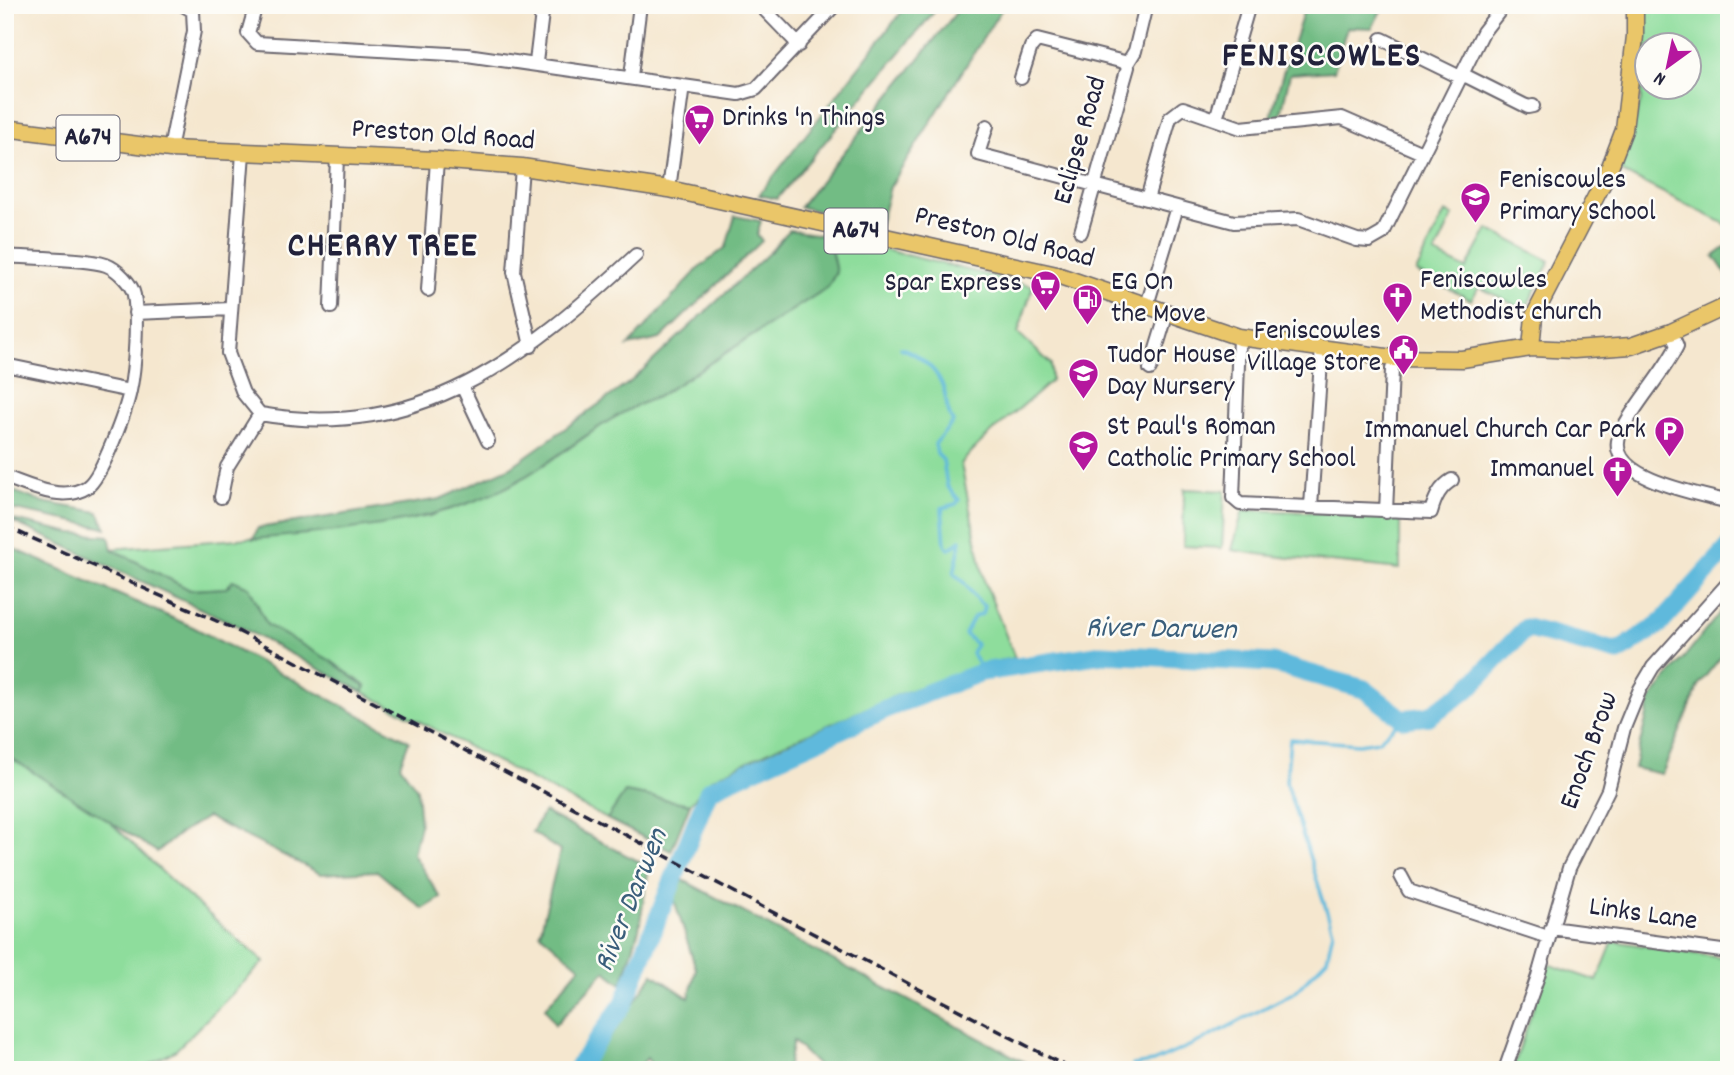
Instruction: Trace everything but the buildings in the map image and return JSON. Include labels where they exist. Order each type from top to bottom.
[{"type":"main road","points":[[1531,348],[1534,316],[1606,177],[1624,130],[1635,36],[1635,5]]},
{"type":"main road","name":"Preston Old Road","points":[[5,128],[170,149],[436,160],[522,167],[669,190],[1058,275],[1239,337],[1393,358],[1462,359],[1531,348],[1574,350],[1631,346],[1671,332],[1729,305]]},
{"type":"street","points":[[170,149],[194,31],[193,11],[183,5]]},
{"type":"street","points":[[256,5],[248,33],[257,43],[467,55],[536,62],[739,94],[756,89],[835,5]]},
{"type":"street","points":[[536,62],[543,5]]},
{"type":"street","points":[[631,76],[640,5]]},
{"type":"street","points":[[760,5],[799,45]]},
{"type":"street","name":"Eclipse Road","points":[[1081,232],[1146,5]]},
{"type":"street","points":[[1216,119],[1249,5]]},
{"type":"street","points":[[987,126],[978,154],[1094,187],[1234,222],[1298,219],[1357,240],[1369,241],[1382,233],[1483,32],[1504,5]]},
{"type":"street","points":[[1382,39],[1528,107],[1533,106]]},
{"type":"street","name":"Eclipse Road","points":[[1021,78],[1031,47],[1037,40],[1127,64]]},
{"type":"street","points":[[669,190],[683,86]]},
{"type":"street","points":[[1147,199],[1170,118],[1183,108],[1241,128],[1342,118],[1422,153]]},
{"type":"street","points":[[243,153],[228,354],[243,393],[260,414],[321,420],[367,415],[412,405],[463,388],[531,346],[636,256]]},
{"type":"street","points":[[331,307],[337,156]]},
{"type":"street","points":[[428,290],[436,160]]},
{"type":"street","points":[[522,167],[514,272],[531,346]]},
{"type":"street","points":[[1147,305],[1177,207]]},
{"type":"street","points":[[5,256],[106,265],[122,277],[134,293],[135,313],[130,391],[100,471],[87,487],[66,493],[41,490],[5,477]]},
{"type":"street","points":[[135,313],[232,309]]},
{"type":"street","points":[[1150,369],[1167,313]]},
{"type":"street","points":[[1671,332],[1676,346],[1619,435],[1619,453],[1627,466],[1644,477],[1729,502]]},
{"type":"street","points":[[1239,337],[1233,498],[1240,504],[1432,512],[1434,499],[1444,485],[1452,480]]},
{"type":"street","points":[[1311,506],[1322,347]]},
{"type":"street","points":[[5,365],[130,391]]},
{"type":"street","points":[[1385,512],[1392,369]]},
{"type":"street","points":[[463,388],[488,440]]},
{"type":"street","points":[[221,498],[227,467],[260,414]]},
{"type":"street","name":"Enoch Brow","points":[[1505,1070],[1569,868],[1608,790],[1624,728],[1640,689],[1653,667],[1729,582]]},
{"type":"street","name":"Links Lane","points":[[1401,876],[1409,891],[1549,932],[1729,953]]},
{"type":"green space","points":[[907,5],[940,5],[777,199],[759,195]]},
{"type":"green space","points":[[962,5],[1004,5],[890,187],[880,225],[800,207]]},
{"type":"green space","points":[[1305,5],[1384,5],[1372,28],[1347,27],[1334,71],[1290,74],[1280,119],[1271,119],[1278,90]]},
{"type":"green space","points":[[1642,5],[1729,5],[1729,226],[1620,171],[1640,102],[1702,102],[1702,32],[1642,32]]},
{"type":"green space","points":[[1445,212],[1453,216],[1435,254],[1466,269],[1488,229],[1550,261],[1525,310],[1479,287],[1471,300],[1416,272]]},
{"type":"green space","points":[[735,216],[761,221],[757,234],[762,241],[660,339],[628,346],[699,268],[726,247]]},
{"type":"green space","points":[[789,230],[828,236],[836,272],[828,287],[657,397],[599,427],[507,487],[446,510],[383,525],[253,539],[258,528],[440,499],[511,467],[630,382],[772,250]]},
{"type":"green space","points":[[828,236],[1033,286],[1018,333],[1051,364],[1051,381],[993,431],[961,464],[984,580],[1015,658],[992,662],[900,694],[780,746],[711,779],[690,804],[625,792],[607,819],[363,692],[366,686],[331,661],[267,625],[249,587],[190,590],[111,549],[325,532],[431,516],[568,449],[626,408],[657,397],[828,287],[836,272]]},
{"type":"green space","points":[[1729,245],[1729,278],[1714,256]]},
{"type":"green space","points":[[5,488],[42,502],[98,512],[106,528],[5,508]]},
{"type":"green space","points":[[1184,489],[1225,491],[1222,548],[1183,546]]},
{"type":"green space","points":[[1243,510],[1400,515],[1400,569],[1232,550]]},
{"type":"green space","points":[[5,518],[72,533],[109,536],[112,549],[190,590],[226,588],[233,580],[249,587],[267,625],[331,661],[366,687],[363,692],[236,625]]},
{"type":"green space","points":[[5,545],[193,627],[409,741],[400,765],[417,789],[420,825],[413,854],[441,898],[423,909],[377,871],[321,874],[207,817],[179,834],[157,852],[5,754]]},
{"type":"green space","points":[[1729,601],[1729,647],[1700,683],[1662,774],[1634,768],[1651,699]]},
{"type":"green space","points":[[5,754],[110,822],[181,890],[264,962],[176,1050],[140,1070],[5,1070]]},
{"type":"green space","points":[[625,792],[690,804],[671,851],[607,819]]},
{"type":"green space","points":[[544,812],[649,867],[639,929],[622,984],[605,971],[555,1025],[545,1008],[580,967],[540,933],[560,851],[532,832]]},
{"type":"green space","points":[[683,880],[1039,1070],[822,1070],[793,1041],[787,1070],[655,1070],[647,1058],[637,1070],[583,1070],[585,1062],[611,1036],[653,974],[689,998],[696,969],[672,893]]},
{"type":"green space","points":[[1613,941],[1729,959],[1729,1070],[1527,1070],[1514,1065],[1548,964],[1597,981]]},
{"type":"waterway","points":[[901,348],[915,354],[938,376],[953,422],[935,444],[937,454],[943,460],[947,486],[959,500],[956,504],[942,508],[945,545],[949,549],[961,540],[954,574],[984,606],[982,614],[974,617],[965,634],[976,644],[972,653],[982,672]]},
{"type":"waterway","name":"River Darwen","points":[[576,1070],[624,1003],[709,790],[888,708],[982,672],[1103,654],[1272,663],[1364,689],[1403,719],[1429,716],[1467,690],[1526,628],[1618,652],[1660,624],[1729,547]]},
{"type":"waterway","points":[[1133,1065],[1153,1062],[1205,1039],[1295,992],[1327,959],[1333,931],[1286,782],[1290,739],[1359,744],[1378,741],[1403,719]]},
{"type":"railway","points":[[5,526],[230,627],[1073,1070]]},
{"type":"place","name":"Drinks 'n Things","points":[[699,147]]},
{"type":"place","name":"Feniscowles Primary School","points":[[1476,225]]},
{"type":"place","name":"Spar Express","points":[[1045,312]]},
{"type":"place","name":"Feniscowles Methodist church","points":[[1397,325]]},
{"type":"place","name":"EG On the Move","points":[[1088,327]]},
{"type":"place","name":"Feniscowles Village Store","points":[[1404,376]]},
{"type":"place","name":"Tudor House Day Nursery","points":[[1084,400]]},
{"type":"place","name":"Immanuel Church Car Park","points":[[1669,459]]},
{"type":"place","name":"St Paul's Roman Catholic Primary School","points":[[1084,472]]},
{"type":"place","name":"Immanuel","points":[[1617,498]]},
{"type":"district","name":"FENISCOWLES","points":[[1322,58]]},
{"type":"district","name":"CHERRY TREE","points":[[383,248]]}]
